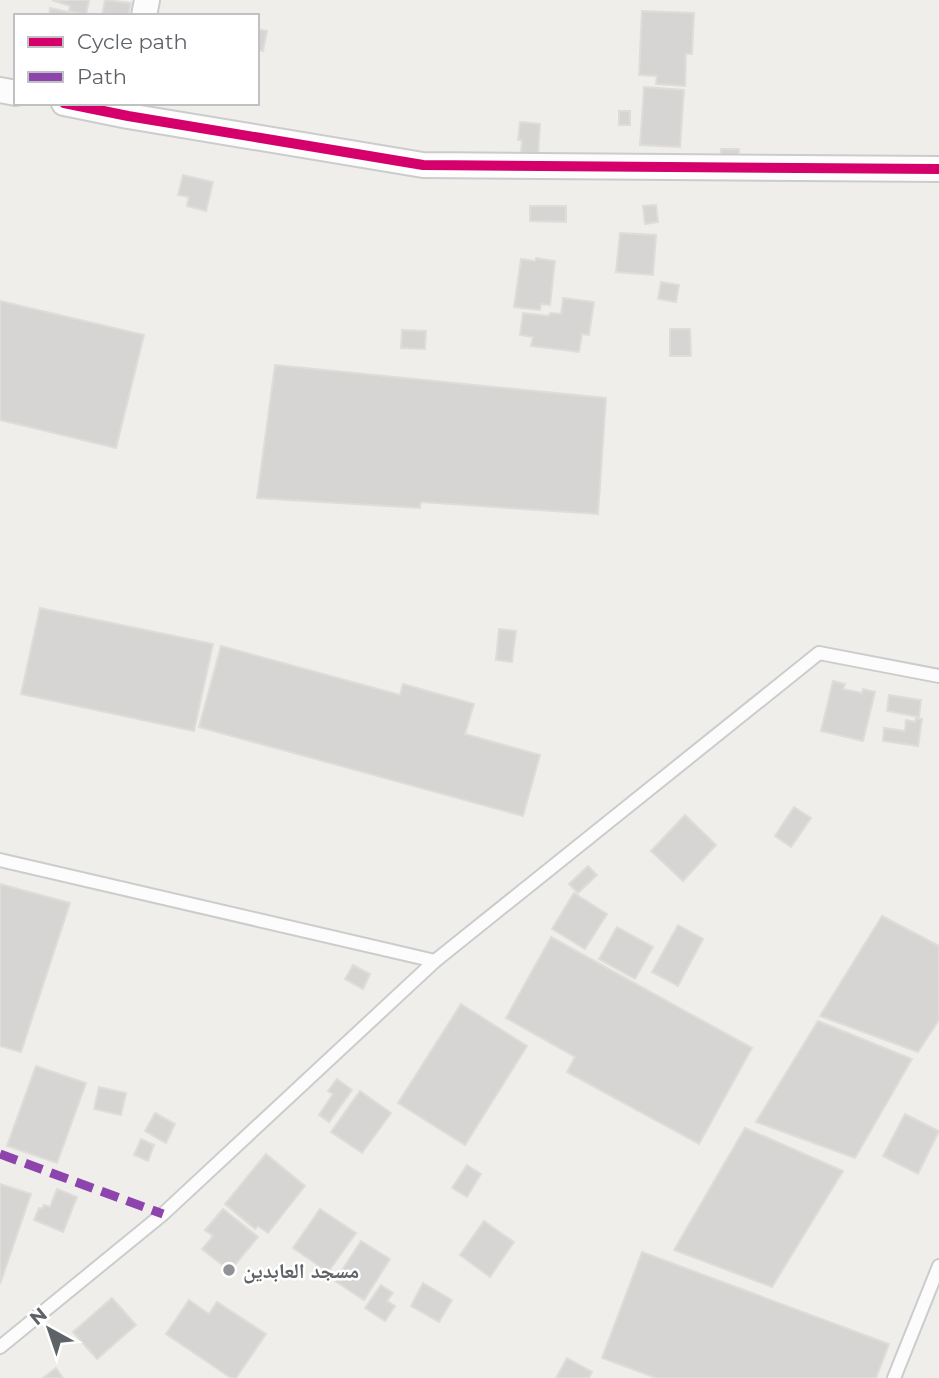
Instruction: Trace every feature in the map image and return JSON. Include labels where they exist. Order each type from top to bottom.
[{"type":"street","points":[[83,105],[129,110],[423,165],[939,169]]},
{"type":"lane","points":[[0,1347],[163,1214],[435,961],[819,653],[939,676]]},
{"type":"lane","points":[[0,860],[435,961]]},
{"type":"lane","points":[[894,1378],[939,1266]]},
{"type":"building","points":[[52,0],[89,0],[86,14],[69,11],[70,6]]},
{"type":"building","points":[[105,0],[131,3],[128,14],[102,14]]},
{"type":"building","points":[[50,8],[77,14],[49,14]]},
{"type":"building","points":[[642,11],[694,13],[692,54],[686,54],[685,86],[656,84],[657,76],[639,75]]},
{"type":"building","points":[[259,29],[267,31],[263,51],[259,50]]},
{"type":"building","points":[[644,87],[684,90],[680,147],[640,145]]},
{"type":"building","points":[[619,111],[630,111],[630,125],[619,125]]},
{"type":"building","points":[[520,122],[540,124],[538,156],[521,154],[522,140],[518,140]]},
{"type":"building","points":[[721,149],[739,149],[739,163],[721,163]]},
{"type":"building","points":[[183,175],[213,182],[206,211],[187,206],[189,197],[178,195]]},
{"type":"building","points":[[656,205],[658,222],[645,224],[643,206]]},
{"type":"building","points":[[530,206],[566,206],[566,222],[530,221]]},
{"type":"building","points":[[620,233],[656,235],[653,275],[616,272]]},
{"type":"building","points":[[536,258],[555,261],[550,305],[541,304],[540,310],[514,307],[521,259],[535,261]]},
{"type":"building","points":[[661,282],[679,285],[676,302],[658,299]]},
{"type":"building","points":[[563,298],[594,302],[589,335],[582,334],[579,352],[531,346],[533,337],[520,335],[523,313],[549,316],[550,313],[561,314]]},
{"type":"building","points":[[0,301],[144,335],[116,448],[0,420]]},
{"type":"building","points":[[670,329],[690,329],[691,356],[670,356]]},
{"type":"building","points":[[402,330],[426,331],[425,349],[401,348]]},
{"type":"building","points":[[275,365],[606,398],[598,514],[421,502],[420,508],[257,498]]},
{"type":"building","points":[[40,608],[213,644],[194,731],[21,694]]},
{"type":"building","points":[[499,629],[516,631],[512,662],[496,660]]},
{"type":"building","points":[[221,646],[400,695],[403,684],[474,704],[465,734],[540,755],[523,816],[199,727]]},
{"type":"building","points":[[833,681],[845,684],[843,689],[862,693],[863,689],[875,692],[863,741],[821,731]]},
{"type":"building","points":[[889,695],[921,700],[919,717],[887,711]]},
{"type":"building","points":[[916,718],[922,719],[918,746],[883,741],[884,728],[905,731],[906,720],[915,722]]},
{"type":"building","points":[[794,807],[811,818],[791,847],[775,836]]},
{"type":"building","points":[[685,815],[716,845],[683,881],[651,851]]},
{"type":"building","points":[[588,866],[597,875],[578,893],[569,884]]},
{"type":"building","points":[[0,884],[70,903],[21,1052],[0,1046]]},
{"type":"building","points":[[574,893],[607,914],[585,949],[552,929]]},
{"type":"building","points":[[882,916],[939,946],[939,1020],[918,1052],[820,1016]]},
{"type":"building","points":[[678,925],[703,939],[678,986],[652,972]]},
{"type":"building","points":[[617,927],[653,947],[635,979],[599,959]]},
{"type":"building","points":[[551,937],[752,1048],[699,1144],[567,1072],[575,1057],[506,1018]]},
{"type":"building","points":[[353,965],[370,974],[363,989],[345,979]]},
{"type":"building","points":[[461,1004],[527,1046],[465,1145],[398,1103]]},
{"type":"building","points":[[818,1021],[912,1059],[855,1158],[756,1122]]},
{"type":"building","points":[[36,1066],[86,1083],[57,1163],[7,1146]]},
{"type":"building","points":[[337,1079],[352,1090],[329,1122],[319,1115],[333,1094],[328,1091]]},
{"type":"building","points":[[99,1087],[126,1093],[121,1115],[94,1109]]},
{"type":"building","points":[[360,1091],[391,1113],[362,1153],[331,1132]]},
{"type":"building","points":[[155,1113],[175,1124],[166,1143],[145,1131]]},
{"type":"building","points":[[905,1114],[939,1131],[918,1174],[883,1156]]},
{"type":"building","points":[[745,1128],[843,1171],[772,1287],[674,1250]]},
{"type":"building","points":[[141,1139],[154,1145],[148,1161],[134,1155]]},
{"type":"building","points":[[266,1154],[305,1186],[268,1233],[258,1226],[255,1229],[225,1204]]},
{"type":"building","points":[[467,1165],[481,1174],[467,1197],[452,1188]]},
{"type":"building","points":[[0,1184],[31,1194],[0,1284]]},
{"type":"building","points":[[57,1189],[77,1197],[63,1232],[34,1220],[39,1208],[42,1209],[44,1205],[50,1207]]},
{"type":"building","points":[[223,1209],[258,1237],[230,1271],[202,1249],[213,1236],[205,1230]]},
{"type":"building","points":[[320,1209],[356,1233],[328,1272],[293,1248]]},
{"type":"building","points":[[484,1221],[514,1242],[490,1277],[460,1255]]},
{"type":"building","points":[[361,1241],[390,1259],[364,1300],[335,1281]]},
{"type":"building","points":[[642,1252],[889,1344],[876,1378],[656,1378],[602,1358]]},
{"type":"building","points":[[423,1283],[452,1300],[439,1322],[411,1306]]},
{"type":"building","points":[[381,1285],[393,1293],[387,1301],[395,1306],[385,1321],[365,1308]]},
{"type":"building","points":[[112,1298],[136,1325],[97,1359],[73,1332]]},
{"type":"building","points":[[189,1300],[209,1314],[217,1302],[266,1334],[236,1378],[231,1378],[166,1334]]},
{"type":"building","points":[[567,1358],[592,1372],[589,1378],[556,1378]]},
{"type":"building","points":[[56,1368],[63,1378],[43,1378]]},
{"type":"marked path","points":[[0,1154],[163,1214]]},
{"type":"cycle path","points":[[74,105],[423,165],[939,169]]},
{"type":"place","name":"مسجد العابدين","points":[[229,1270]]}]
